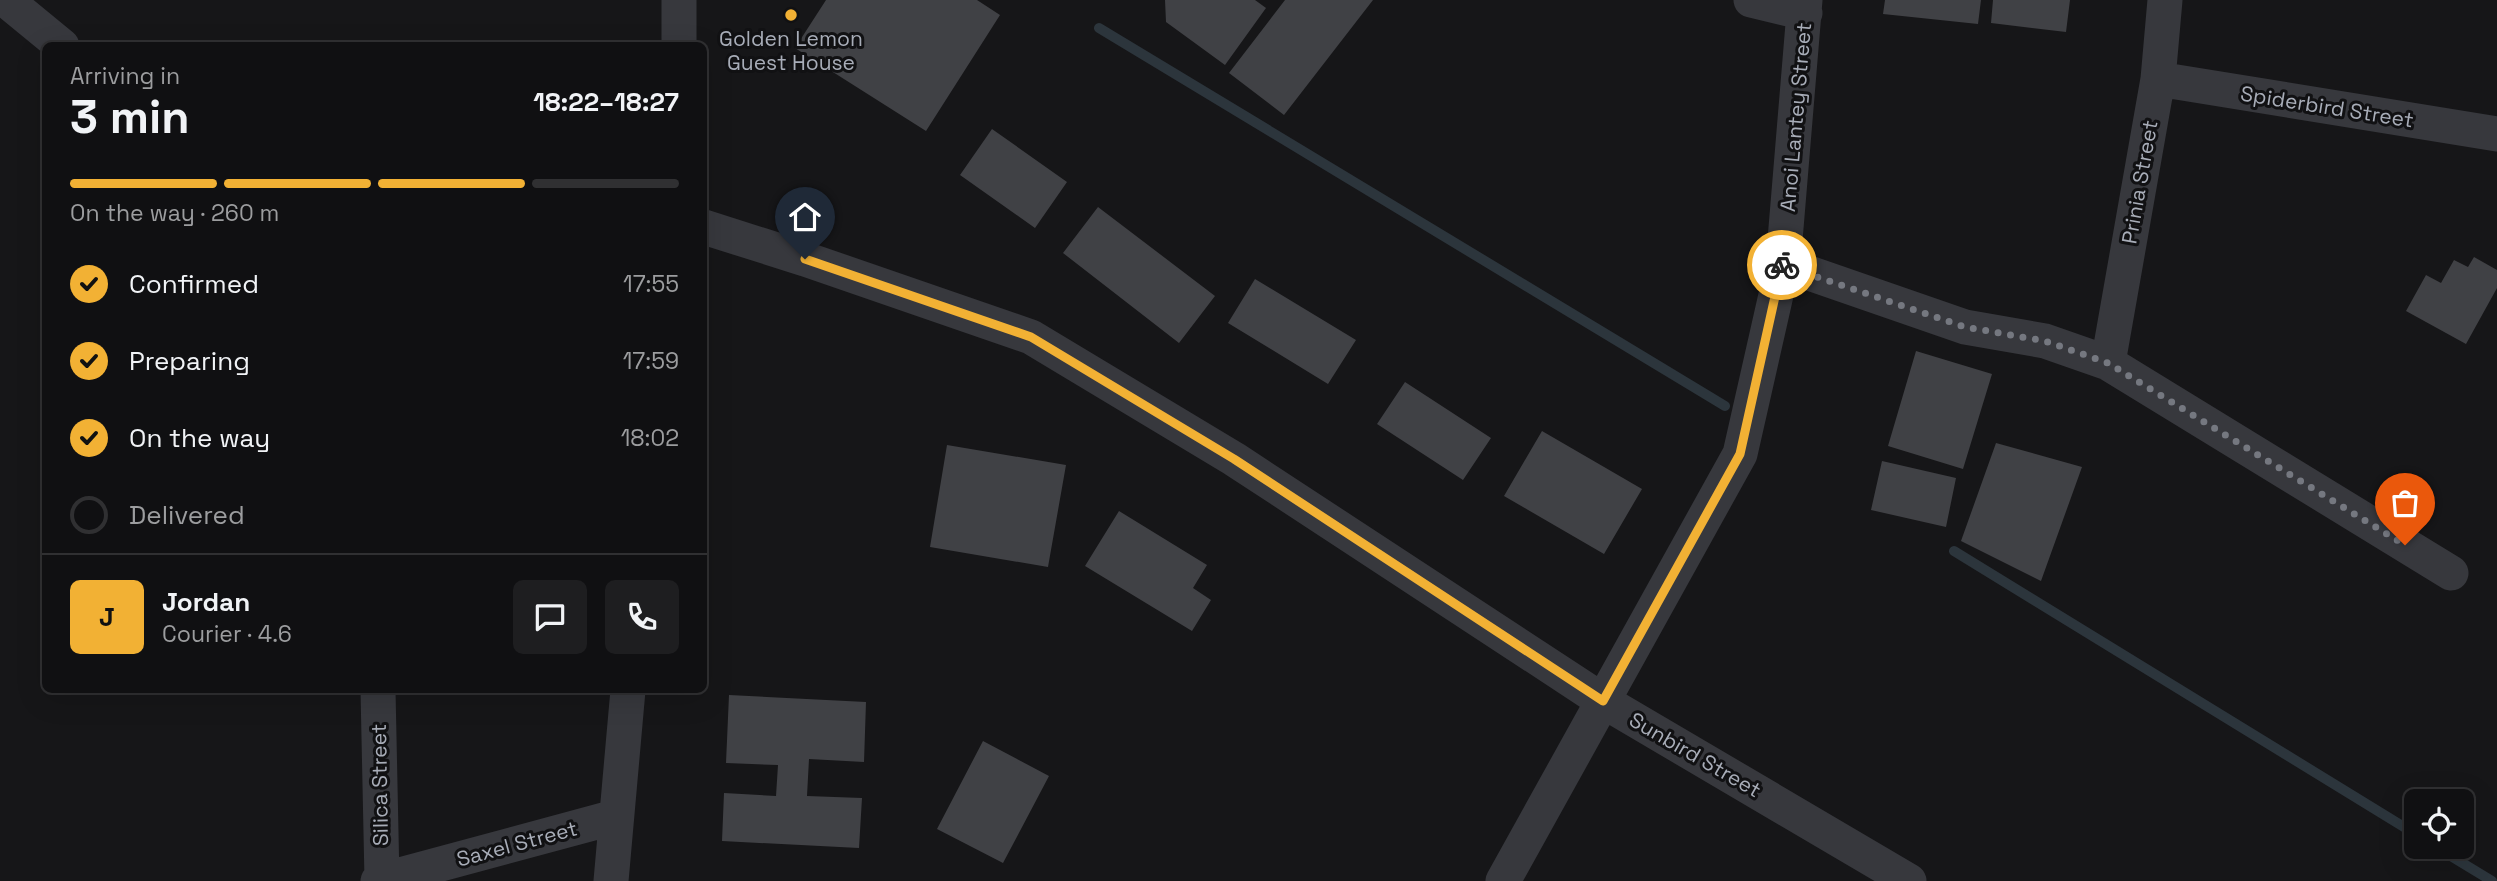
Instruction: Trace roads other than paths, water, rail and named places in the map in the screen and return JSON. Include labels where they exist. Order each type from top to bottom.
[{"type":"street","points":[[6,0],[57,42]]},
{"type":"street","points":[[679,0],[679,42]]},
{"type":"street","points":[[1751,0],[1805,7]]},
{"type":"street","name":"Prinia Street","points":[[2108,363],[2158,79],[2165,0]]},
{"type":"street","name":"Anoi Lantey Street","points":[[1503,881],[1740,454],[1783,264],[1805,7]]},
{"type":"street","name":"Spiderbird Street","points":[[2158,79],[2497,134]]},
{"type":"street","name":"Sunbird Street","points":[[707,228],[1031,337],[1234,459],[1603,701],[1909,881]]},
{"type":"street","points":[[1783,264],[1965,327],[2045,341],[2108,363],[2451,573]]},
{"type":"street","name":"Silica Street","points":[[378,693],[380,881]]},
{"type":"street","points":[[611,881],[628,693]]},
{"type":"street","name":"Saxel Street","points":[[380,881],[615,817]]},
{"type":"waterway","points":[[1099,28],[1725,406]]},
{"type":"waterway","points":[[1954,551],[2404,827]]},
{"type":"waterway","points":[[2456,859],[2492,881]]},
{"type":"place","name":"Golden Lemon Guest House","points":[[791,15]]}]
